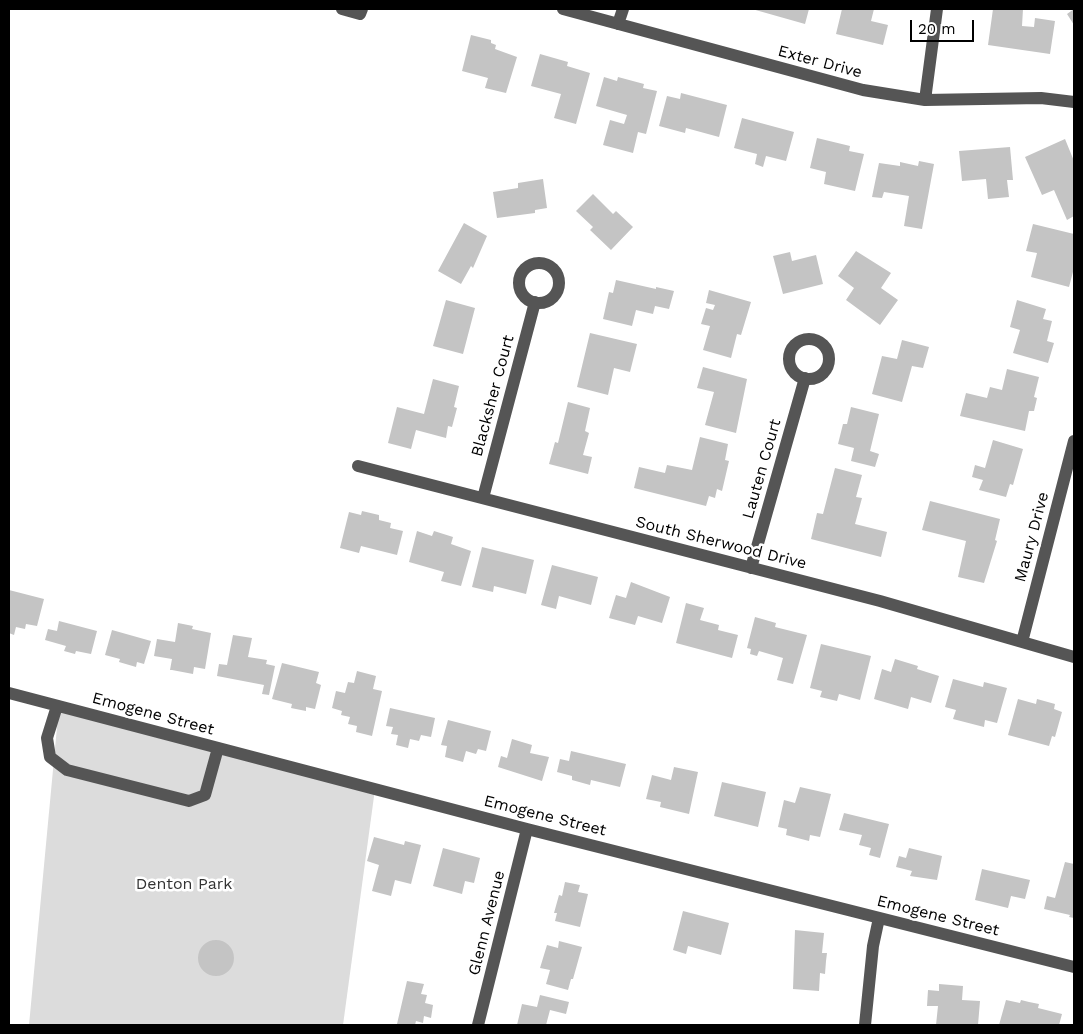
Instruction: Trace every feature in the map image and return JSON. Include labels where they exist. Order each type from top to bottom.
[{"type":"street","points":[[342,9],[360,14],[362,9]]},
{"type":"street","name":"Exter Drive","points":[[563,9],[863,90],[925,100],[1041,98],[1074,102]]},
{"type":"street","points":[[618,24],[623,9]]},
{"type":"street","points":[[925,100],[937,9]]},
{"type":"street","name":"Blacksher Court","points":[[482,498],[535,302]]},
{"type":"street","name":"Lauten Court","points":[[751,568],[805,378]]},
{"type":"street","name":"Maury Drive","points":[[1022,642],[1074,440]]},
{"type":"street","name":"South Sherwood Drive","points":[[358,466],[880,601],[1074,657]]},
{"type":"street","name":"Emogene Street","points":[[9,693],[527,829],[1074,967]]},
{"type":"street","points":[[57,706],[47,738],[50,757],[67,770],[189,801],[205,795],[218,748]]},
{"type":"street","name":"Glenn Avenue","points":[[478,1025],[527,829]]},
{"type":"street","points":[[865,1025],[879,918]]},
{"type":"green space","name":"Denton Park","points":[[59,706],[375,789],[343,1025],[29,1025]]},
{"type":"building","points":[[752,9],[809,9],[805,24]]},
{"type":"building","points":[[842,9],[874,9],[871,21],[888,25],[883,45],[836,34]]},
{"type":"building","points":[[993,9],[1023,9],[1022,26],[1034,27],[1035,18],[1055,21],[1050,54],[988,45]]},
{"type":"building","points":[[1074,9],[1074,25],[1067,14]]},
{"type":"building","points":[[471,35],[491,40],[491,43],[496,45],[495,49],[517,57],[506,93],[485,88],[488,78],[462,71]]},
{"type":"building","points":[[540,54],[568,62],[567,66],[590,73],[576,124],[554,118],[561,94],[531,86]]},
{"type":"building","points":[[604,77],[617,81],[618,77],[644,84],[643,88],[657,91],[646,134],[638,132],[633,153],[603,145],[610,120],[624,124],[627,115],[596,106]]},
{"type":"building","points":[[681,93],[727,105],[719,137],[686,128],[685,133],[659,126],[667,96],[680,99]]},
{"type":"building","points":[[742,118],[794,132],[786,161],[766,156],[763,167],[755,164],[757,154],[734,148]]},
{"type":"building","points":[[817,138],[850,146],[849,151],[864,154],[855,191],[824,184],[826,172],[810,168]]},
{"type":"building","points":[[1065,139],[1074,161],[1074,216],[1067,220],[1054,190],[1042,195],[1025,157]]},
{"type":"building","points":[[1010,147],[1013,180],[1007,180],[1009,197],[988,199],[986,179],[962,181],[959,151]]},
{"type":"building","points":[[919,161],[934,164],[922,229],[904,226],[909,196],[884,192],[882,198],[872,197],[879,163],[900,166],[900,162],[918,166]]},
{"type":"building","points":[[543,179],[547,208],[535,210],[535,213],[497,218],[493,192],[518,188],[518,183]]},
{"type":"building","points":[[593,194],[613,214],[616,211],[633,227],[611,250],[590,230],[593,227],[576,211]]},
{"type":"building","points":[[464,223],[487,236],[473,268],[471,266],[461,284],[438,271]]},
{"type":"building","points":[[1033,224],[1074,234],[1074,268],[1069,287],[1031,277],[1037,253],[1026,251]]},
{"type":"building","points":[[856,251],[891,273],[881,288],[898,300],[880,325],[846,300],[854,288],[838,276]]},
{"type":"building","points":[[790,252],[792,261],[816,255],[823,284],[783,294],[773,256]]},
{"type":"building","points":[[616,280],[674,291],[669,309],[655,306],[653,314],[636,310],[632,326],[603,319],[609,292],[613,293]]},
{"type":"building","points":[[709,290],[751,302],[741,335],[737,334],[731,358],[703,350],[710,326],[701,324],[706,308],[713,310],[715,305],[706,303]]},
{"type":"building","points":[[446,300],[475,308],[463,354],[433,346]]},
{"type":"building","points":[[1017,300],[1046,309],[1043,319],[1052,321],[1047,341],[1054,343],[1048,363],[1013,353],[1020,330],[1010,327]]},
{"type":"building","points":[[590,333],[637,344],[630,372],[614,368],[608,395],[577,387]]},
{"type":"building","points":[[902,340],[929,347],[923,368],[912,366],[902,402],[872,394],[882,356],[897,359]]},
{"type":"building","points":[[703,367],[747,379],[736,433],[705,425],[714,392],[697,388]]},
{"type":"building","points":[[1007,369],[1039,377],[1034,397],[1037,398],[1034,411],[1029,411],[1025,431],[960,416],[966,393],[987,398],[990,387],[1002,390]]},
{"type":"building","points":[[433,379],[459,386],[454,407],[457,408],[452,427],[448,426],[446,438],[416,430],[411,449],[388,443],[397,407],[424,414]]},
{"type":"building","points":[[568,402],[590,408],[585,431],[589,433],[583,455],[592,457],[588,474],[549,464],[555,442],[558,443]]},
{"type":"building","points":[[851,407],[879,414],[870,451],[879,454],[875,467],[851,461],[854,448],[838,444],[843,424],[847,424]]},
{"type":"building","points":[[700,437],[728,444],[725,460],[729,461],[722,491],[717,489],[715,498],[709,496],[706,506],[634,488],[639,467],[665,473],[667,465],[692,470]]},
{"type":"building","points":[[993,440],[1023,449],[1013,485],[1010,484],[1006,497],[979,490],[983,480],[972,477],[975,465],[985,468]]},
{"type":"building","points":[[835,468],[862,475],[856,497],[862,498],[855,524],[887,532],[881,557],[811,539],[817,513],[823,514]]},
{"type":"building","points":[[930,501],[1000,519],[995,540],[997,541],[984,583],[958,577],[966,541],[922,530]]},
{"type":"building","points":[[362,511],[379,515],[379,520],[391,523],[390,528],[403,531],[397,555],[361,546],[359,553],[340,548],[349,512],[361,515]]},
{"type":"building","points":[[417,531],[432,536],[434,531],[453,537],[451,544],[471,551],[461,586],[441,581],[444,572],[409,562]]},
{"type":"building","points":[[482,547],[534,560],[526,594],[494,586],[493,592],[472,587]]},
{"type":"building","points":[[552,565],[598,577],[591,605],[559,596],[556,609],[541,605]]},
{"type":"building","points":[[631,582],[670,597],[662,623],[638,616],[635,625],[609,618],[616,595],[626,598]]},
{"type":"building","points":[[9,590],[44,599],[37,626],[26,624],[25,629],[16,627],[14,635],[9,633]]},
{"type":"building","points":[[686,603],[704,608],[700,620],[719,625],[718,630],[738,635],[732,658],[676,643]]},
{"type":"building","points":[[755,617],[776,623],[775,627],[807,635],[793,684],[777,680],[783,658],[759,651],[757,656],[750,654],[751,649],[747,648]]},
{"type":"building","points":[[59,621],[97,631],[91,654],[76,651],[75,654],[64,651],[66,646],[45,640],[48,629],[57,631]]},
{"type":"building","points":[[178,623],[193,626],[192,629],[211,633],[205,669],[194,667],[193,674],[170,670],[172,659],[154,656],[157,639],[175,642]]},
{"type":"building","points":[[112,630],[151,641],[144,664],[137,662],[136,667],[119,662],[120,659],[105,655]]},
{"type":"building","points":[[233,635],[252,638],[248,657],[267,660],[266,664],[275,666],[269,695],[262,694],[264,685],[217,676],[219,664],[227,665]]},
{"type":"building","points":[[821,644],[871,656],[860,700],[839,694],[837,701],[820,697],[822,691],[810,688]]},
{"type":"building","points":[[895,659],[918,666],[917,669],[939,676],[931,703],[911,697],[908,709],[874,699],[882,669],[891,672]]},
{"type":"building","points":[[282,663],[319,672],[316,683],[321,685],[315,709],[306,707],[306,711],[291,708],[292,704],[272,699]]},
{"type":"building","points":[[357,671],[376,676],[373,689],[382,691],[372,736],[356,732],[357,726],[348,724],[350,717],[341,715],[342,711],[332,708],[336,691],[345,693],[348,682],[354,683]]},
{"type":"building","points":[[953,679],[983,687],[984,682],[1007,688],[997,723],[985,720],[984,727],[953,719],[956,710],[945,707]]},
{"type":"building","points":[[1018,699],[1036,704],[1037,699],[1055,704],[1054,709],[1062,712],[1055,737],[1052,736],[1049,746],[1008,735]]},
{"type":"building","points":[[390,708],[435,718],[431,737],[421,735],[419,741],[410,739],[408,748],[396,745],[398,735],[391,734],[393,727],[386,726]]},
{"type":"building","points":[[448,720],[491,731],[486,751],[478,749],[476,754],[466,751],[463,762],[445,757],[447,746],[441,745]]},
{"type":"building","points":[[512,739],[532,745],[530,753],[549,757],[542,781],[498,767],[501,756],[507,758]]},
{"type":"building","points":[[571,751],[626,764],[620,787],[591,780],[590,785],[572,780],[572,776],[557,772],[560,759],[569,761]]},
{"type":"building","points":[[674,767],[698,772],[689,814],[660,807],[661,802],[646,799],[652,775],[671,780]]},
{"type":"building","points":[[722,782],[766,792],[758,827],[714,816]]},
{"type":"building","points":[[800,787],[831,794],[820,837],[810,835],[809,841],[786,835],[787,829],[778,827],[784,800],[795,803]]},
{"type":"building","points":[[844,813],[889,824],[880,858],[869,855],[871,848],[859,845],[862,835],[839,830]]},
{"type":"building","points":[[374,837],[404,845],[405,841],[421,845],[411,884],[395,880],[391,896],[372,891],[379,865],[367,861]]},
{"type":"building","points":[[443,848],[480,858],[474,883],[465,881],[462,894],[433,886]]},
{"type":"building","points":[[909,848],[942,856],[937,880],[910,876],[912,871],[896,867],[899,856],[906,858]]},
{"type":"building","points":[[1065,862],[1074,864],[1074,918],[1069,917],[1070,915],[1044,909],[1047,896],[1055,898]]},
{"type":"building","points":[[982,869],[1030,880],[1025,899],[1011,896],[1008,908],[975,900]]},
{"type":"building","points":[[565,882],[580,885],[578,892],[588,894],[580,927],[555,921],[557,913],[554,913],[559,895],[562,896]]},
{"type":"building","points":[[683,911],[729,923],[721,955],[688,946],[686,954],[673,950]]},
{"type":"building","points":[[795,930],[824,933],[822,953],[827,953],[825,974],[820,973],[819,991],[793,989]]},
{"type":"building","points":[[216,940],[228,946],[234,958],[228,970],[216,976],[204,970],[198,958],[204,946]]},
{"type":"building","points":[[559,941],[582,947],[568,990],[546,984],[550,970],[540,968],[547,945],[558,948]]},
{"type":"building","points":[[407,981],[424,984],[421,994],[427,995],[425,1003],[433,1005],[431,1018],[424,1016],[423,1023],[416,1021],[415,1025],[397,1024]]},
{"type":"building","points":[[939,984],[963,986],[962,1000],[980,1001],[978,1025],[936,1025],[938,1006],[927,1006],[928,990],[939,991]]},
{"type":"building","points":[[540,995],[569,1002],[566,1014],[550,1010],[546,1025],[517,1025],[522,1004],[537,1007]]},
{"type":"building","points":[[1006,1000],[1020,1003],[1021,1000],[1039,1004],[1038,1008],[1062,1014],[1059,1025],[999,1025]]}]
